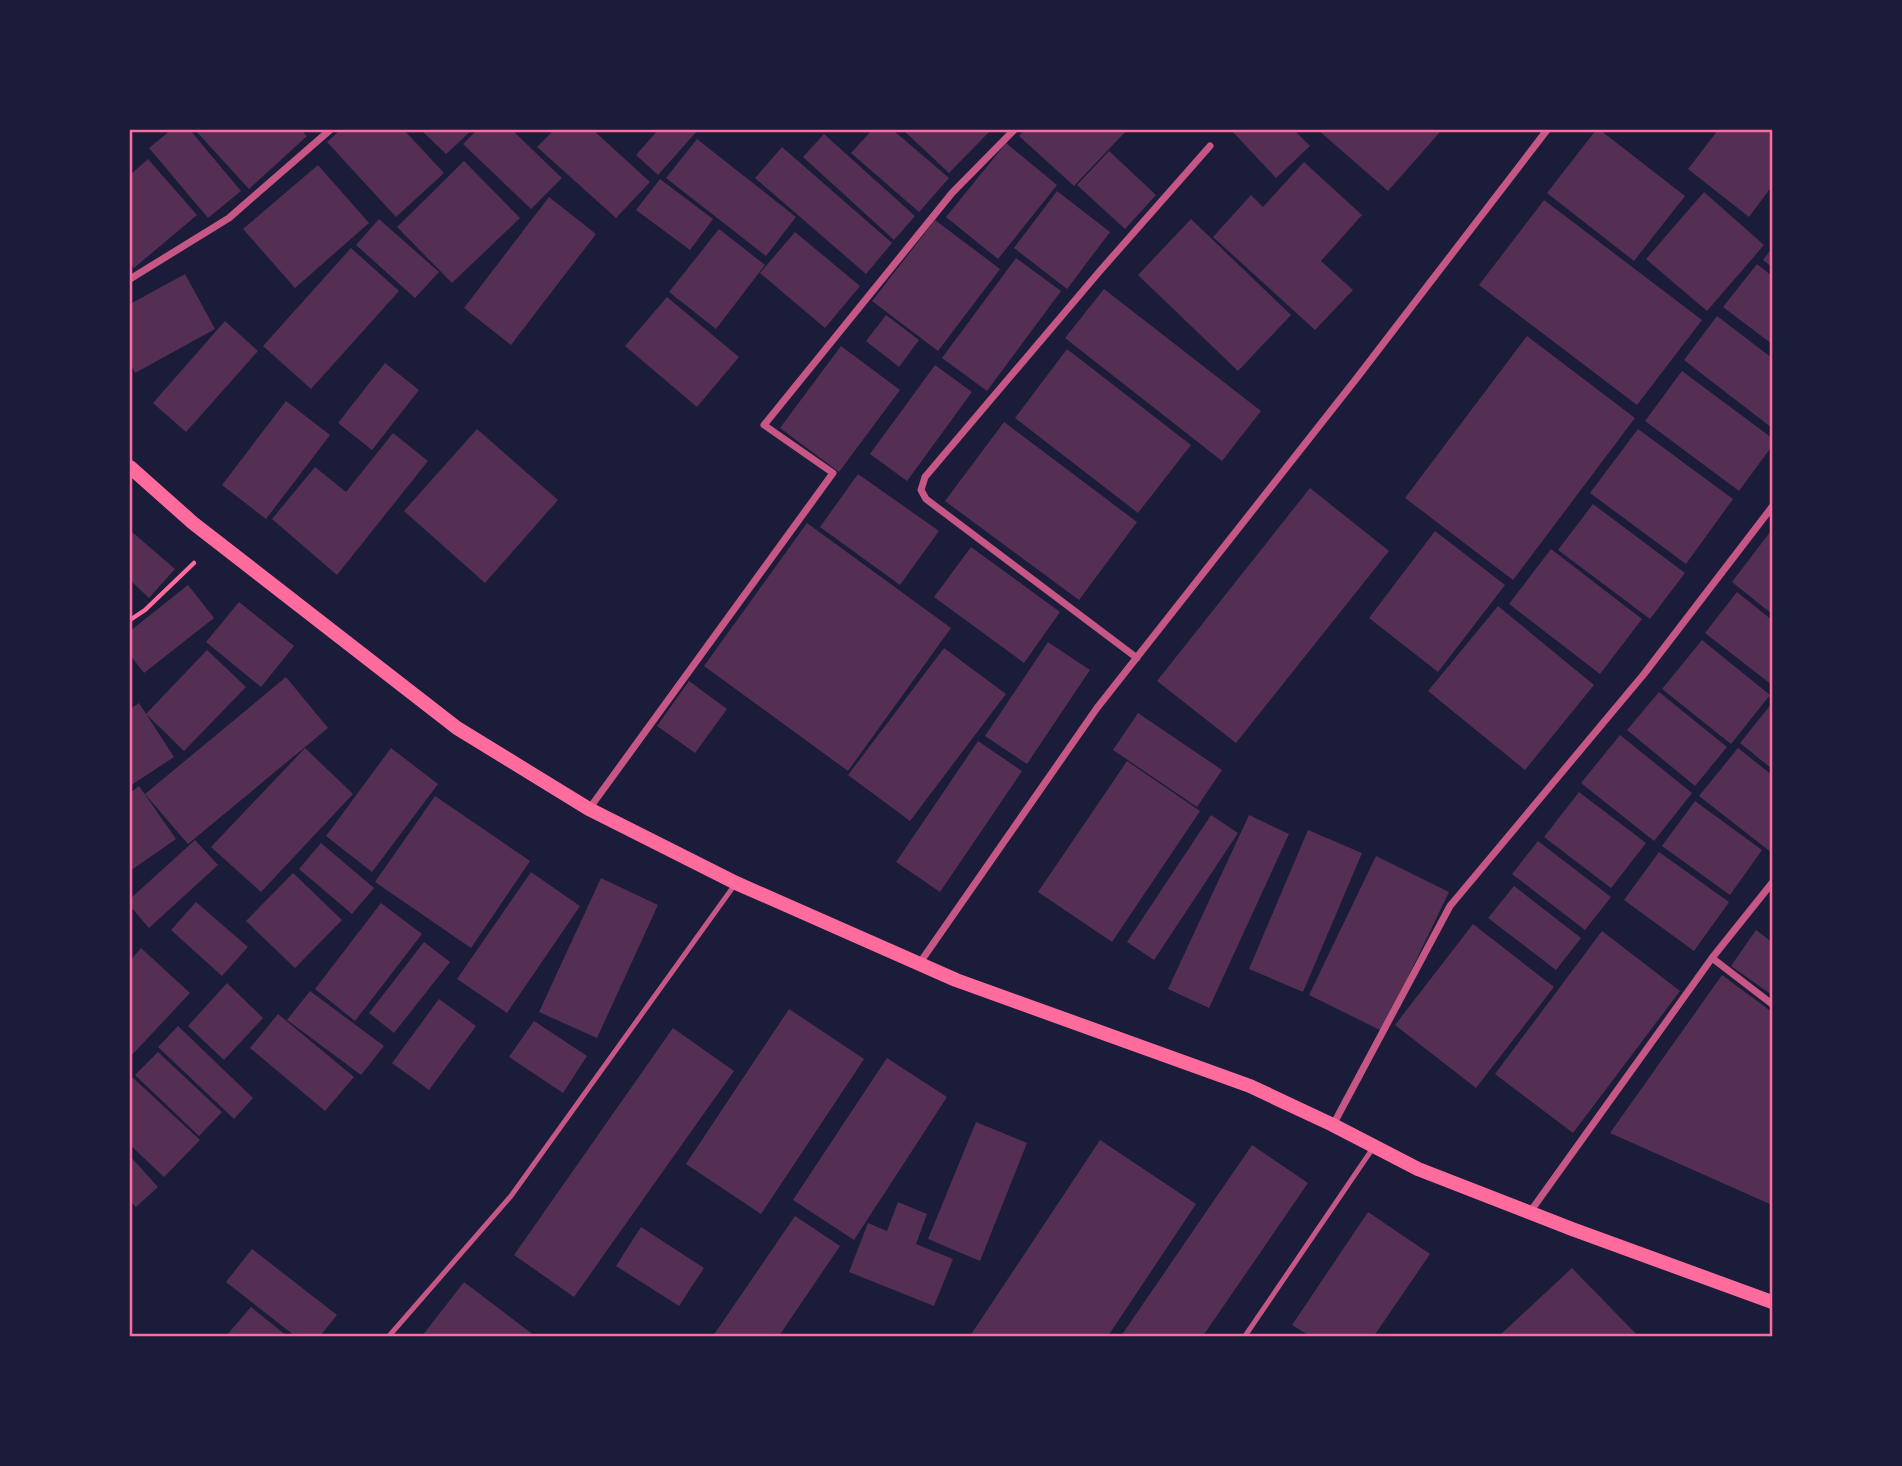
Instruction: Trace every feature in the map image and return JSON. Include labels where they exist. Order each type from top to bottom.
[{"type":"main road","points":[[130,467],[217,541],[457,728],[589,809],[736,883],[969,985],[1250,1086],[1418,1169],[1773,1302]]},
{"type":"street","points":[[130,279],[229,218],[330,130]]},
{"type":"street","points":[[589,809],[833,473],[764,425],[952,193],[1014,130]]},
{"type":"street","points":[[919,964],[1097,708],[1348,390],[1547,130]]},
{"type":"street","points":[[1137,658],[926,499],[920,490],[925,477],[1090,282],[1210,146]]},
{"type":"street","points":[[1333,1125],[1450,906],[1644,674],[1773,507]]},
{"type":"street","points":[[1529,1212],[1712,958],[1773,883]]},
{"type":"street","points":[[1712,958],[1773,1004]]},
{"type":"lane","points":[[389,1336],[511,1196],[736,883]]},
{"type":"lane","points":[[1245,1336],[1374,1146]]},
{"type":"path","points":[[130,620],[145,610],[217,541]]},
{"type":"building","points":[[171,130],[190,130],[241,191],[208,218],[149,148]]},
{"type":"building","points":[[195,130],[301,130],[307,136],[249,189]]},
{"type":"building","points":[[340,130],[404,130],[444,173],[396,217],[327,142]]},
{"type":"building","points":[[421,130],[472,130],[446,154]]},
{"type":"building","points":[[477,130],[512,130],[562,178],[531,209],[463,144]]},
{"type":"building","points":[[554,130],[593,130],[650,182],[616,218],[537,147]]},
{"type":"building","points":[[658,130],[697,131],[658,175],[636,155]]},
{"type":"building","points":[[872,130],[893,130],[949,178],[919,212],[851,153]]},
{"type":"building","points":[[903,130],[991,130],[949,173]]},
{"type":"building","points":[[1025,130],[1127,130],[1074,186],[1019,136]]},
{"type":"building","points":[[1231,130],[1294,130],[1310,146],[1276,178]]},
{"type":"building","points":[[1318,130],[1437,130],[1440,132],[1388,191]]},
{"type":"building","points":[[1596,130],[1600,130],[1685,196],[1634,261],[1547,193]]},
{"type":"building","points":[[1718,130],[1772,130],[1772,186],[1749,217],[1688,169]]},
{"type":"building","points":[[824,134],[915,216],[894,240],[803,157]]},
{"type":"building","points":[[697,139],[796,217],[766,256],[666,178]]},
{"type":"building","points":[[1006,143],[1057,185],[998,259],[946,217]]},
{"type":"building","points":[[782,147],[892,243],[866,274],[755,178]]},
{"type":"building","points":[[1109,151],[1156,195],[1125,229],[1077,185]]},
{"type":"building","points":[[148,159],[197,215],[134,268],[130,263],[130,175]]},
{"type":"building","points":[[464,161],[520,218],[452,283],[397,227]]},
{"type":"building","points":[[1304,162],[1362,215],[1321,261],[1353,290],[1315,330],[1213,237],[1251,195],[1263,207]]},
{"type":"building","points":[[318,165],[369,223],[295,288],[243,229]]},
{"type":"building","points":[[660,179],[713,219],[690,250],[636,210]]},
{"type":"building","points":[[1057,191],[1110,232],[1067,289],[1014,248]]},
{"type":"building","points":[[1704,192],[1764,245],[1707,311],[1646,259]]},
{"type":"building","points":[[549,197],[596,234],[511,345],[464,308]]},
{"type":"building","points":[[1544,200],[1702,320],[1637,405],[1479,285]]},
{"type":"building","points":[[379,219],[439,272],[415,298],[356,245]]},
{"type":"building","points":[[1191,219],[1291,315],[1238,371],[1138,275]]},
{"type":"building","points":[[935,220],[1000,269],[938,351],[872,301]]},
{"type":"building","points":[[719,229],[765,265],[716,329],[669,292]]},
{"type":"building","points":[[795,232],[860,286],[825,328],[760,273]]},
{"type":"building","points":[[351,248],[399,291],[311,389],[263,346]]},
{"type":"building","points":[[1772,248],[1772,267],[1763,260]]},
{"type":"building","points":[[1016,258],[1061,291],[987,391],[942,358]]},
{"type":"building","points":[[1757,264],[1772,276],[1772,344],[1723,307]]},
{"type":"building","points":[[185,274],[215,329],[135,373],[130,363],[130,304]]},
{"type":"building","points":[[1104,289],[1261,411],[1222,461],[1065,338]]},
{"type":"building","points":[[667,297],[739,357],[697,407],[625,346]]},
{"type":"building","points":[[886,315],[919,340],[899,367],[866,341]]},
{"type":"building","points":[[1717,316],[1772,358],[1772,428],[1684,360]]},
{"type":"building","points":[[225,321],[258,351],[186,432],[153,403]]},
{"type":"building","points":[[1527,336],[1635,418],[1513,580],[1405,498]]},
{"type":"building","points":[[841,346],[900,390],[839,472],[780,428]]},
{"type":"building","points":[[1067,349],[1191,445],[1138,513],[1015,418]]},
{"type":"building","points":[[385,363],[419,390],[372,450],[338,423]]},
{"type":"building","points":[[935,365],[972,392],[907,481],[870,454]]},
{"type":"building","points":[[1682,371],[1772,438],[1772,446],[1739,491],[1645,421]]},
{"type":"building","points":[[286,401],[330,435],[266,519],[222,485]]},
{"type":"building","points":[[1004,422],[1137,522],[1079,600],[945,501]]},
{"type":"building","points":[[477,429],[558,500],[485,583],[404,511]]},
{"type":"building","points":[[1638,429],[1733,499],[1686,564],[1590,493]]},
{"type":"building","points":[[393,433],[428,461],[337,575],[272,519],[315,467],[346,492]]},
{"type":"building","points":[[858,474],[939,531],[900,585],[820,527]]},
{"type":"building","points":[[1310,488],[1389,551],[1236,743],[1157,681]]},
{"type":"building","points":[[1593,504],[1685,573],[1650,619],[1558,550]]},
{"type":"building","points":[[807,523],[951,628],[848,771],[704,666]]},
{"type":"building","points":[[131,531],[175,569],[149,598],[130,580]]},
{"type":"building","points":[[1435,531],[1505,585],[1438,672],[1369,618]]},
{"type":"building","points":[[1770,532],[1772,534],[1772,614],[1732,582]]},
{"type":"building","points":[[971,547],[1060,612],[1024,663],[934,597]]},
{"type":"building","points":[[1551,549],[1642,619],[1600,674],[1509,604]]},
{"type":"building","points":[[188,585],[214,618],[144,673],[130,655],[130,631]]},
{"type":"building","points":[[1737,592],[1772,620],[1772,685],[1705,633]]},
{"type":"building","points":[[239,602],[294,646],[261,687],[206,642]]},
{"type":"building","points":[[1498,606],[1594,685],[1525,770],[1428,691]]},
{"type":"building","points":[[1702,640],[1770,695],[1731,744],[1662,689]]},
{"type":"building","points":[[1048,642],[1090,670],[1027,764],[985,736]]},
{"type":"building","points":[[944,648],[1006,694],[910,821],[848,775]]},
{"type":"building","points":[[207,650],[246,687],[184,751],[146,714]]},
{"type":"building","points":[[286,677],[328,728],[188,844],[145,794]]},
{"type":"building","points":[[689,681],[727,709],[695,753],[657,726]]},
{"type":"building","points":[[1659,692],[1727,747],[1695,786],[1627,730]]},
{"type":"building","points":[[139,703],[174,757],[130,786],[130,709]]},
{"type":"building","points":[[1772,703],[1772,769],[1740,743]]},
{"type":"building","points":[[1138,713],[1222,770],[1197,807],[1113,750]]},
{"type":"building","points":[[1620,735],[1692,793],[1654,841],[1581,783]]},
{"type":"building","points":[[978,741],[1022,771],[940,892],[896,862]]},
{"type":"building","points":[[305,748],[353,794],[261,892],[211,847]]},
{"type":"building","points":[[391,748],[438,784],[372,872],[326,836]]},
{"type":"building","points":[[1738,748],[1772,775],[1772,853],[1699,796]]},
{"type":"building","points":[[1127,761],[1200,811],[1112,942],[1038,892]]},
{"type":"building","points":[[139,786],[176,839],[130,871],[130,793]]},
{"type":"building","points":[[1579,792],[1646,843],[1611,888],[1544,837]]},
{"type":"building","points":[[435,796],[530,861],[471,948],[375,882]]},
{"type":"building","points":[[1695,801],[1762,850],[1730,895],[1662,846]]},
{"type":"building","points":[[1211,815],[1238,833],[1154,960],[1127,942]]},
{"type":"building","points":[[1249,815],[1289,834],[1209,1008],[1168,989]]},
{"type":"building","points":[[1308,830],[1362,853],[1303,992],[1249,969]]},
{"type":"building","points":[[195,840],[218,865],[149,928],[130,906],[130,899]]},
{"type":"building","points":[[1538,841],[1611,897],[1585,930],[1512,874]]},
{"type":"building","points":[[321,843],[374,888],[352,914],[299,869]]},
{"type":"building","points":[[1659,852],[1729,902],[1694,951],[1624,900]]},
{"type":"building","points":[[1376,856],[1449,892],[1382,1031],[1309,995]]},
{"type":"building","points":[[531,872],[580,906],[507,1013],[457,979]]},
{"type":"building","points":[[293,873],[342,920],[295,968],[246,921]]},
{"type":"building","points":[[601,878],[658,905],[597,1038],[539,1012]]},
{"type":"building","points":[[1514,886],[1581,938],[1556,970],[1488,918]]},
{"type":"building","points":[[196,902],[248,947],[222,976],[171,930]]},
{"type":"building","points":[[381,903],[422,934],[355,1021],[315,989]]},
{"type":"building","points":[[1473,924],[1554,987],[1476,1088],[1395,1025]]},
{"type":"building","points":[[1756,930],[1772,942],[1772,995],[1731,966]]},
{"type":"building","points":[[1602,931],[1680,991],[1573,1133],[1495,1074]]},
{"type":"building","points":[[424,942],[450,962],[394,1033],[369,1013]]},
{"type":"building","points":[[141,948],[190,993],[130,1057],[130,961]]},
{"type":"building","points":[[1722,975],[1772,1012],[1772,1205],[1610,1133]]},
{"type":"building","points":[[227,983],[263,1018],[224,1060],[188,1026]]},
{"type":"building","points":[[310,991],[384,1046],[361,1075],[287,1020]]},
{"type":"building","points":[[439,999],[476,1026],[429,1090],[392,1063]]},
{"type":"building","points":[[789,1009],[864,1059],[761,1214],[686,1164]]},
{"type":"building","points":[[278,1014],[354,1077],[325,1111],[250,1048]]},
{"type":"building","points":[[534,1021],[587,1056],[563,1093],[509,1057]]},
{"type":"building","points":[[178,1026],[253,1098],[234,1119],[158,1047]]},
{"type":"building","points":[[673,1028],[734,1071],[574,1297],[514,1255]]},
{"type":"building","points":[[158,1052],[222,1112],[199,1136],[135,1075]]},
{"type":"building","points":[[887,1058],[947,1097],[854,1240],[793,1200]]},
{"type":"building","points":[[130,1075],[200,1140],[164,1177],[130,1145]]},
{"type":"building","points":[[976,1122],[1027,1143],[980,1261],[928,1239]]},
{"type":"building","points":[[1100,1140],[1196,1204],[1108,1336],[970,1336]]},
{"type":"building","points":[[1252,1145],[1308,1183],[1203,1336],[1121,1336]]},
{"type":"building","points":[[130,1156],[158,1187],[136,1207],[130,1201]]},
{"type":"building","points":[[898,1202],[927,1214],[916,1244],[953,1259],[934,1306],[849,1272],[868,1223],[887,1231]]},
{"type":"building","points":[[1368,1212],[1430,1254],[1374,1336],[1310,1336],[1292,1325]]},
{"type":"building","points":[[795,1216],[840,1246],[779,1336],[713,1336]]},
{"type":"building","points":[[641,1227],[704,1268],[679,1306],[616,1266]]},
{"type":"building","points":[[252,1249],[337,1315],[320,1336],[295,1336],[226,1282]]},
{"type":"building","points":[[1572,1268],[1638,1336],[1499,1336]]},
{"type":"building","points":[[464,1282],[535,1336],[422,1336]]},
{"type":"building","points":[[251,1307],[287,1336],[226,1336]]}]
